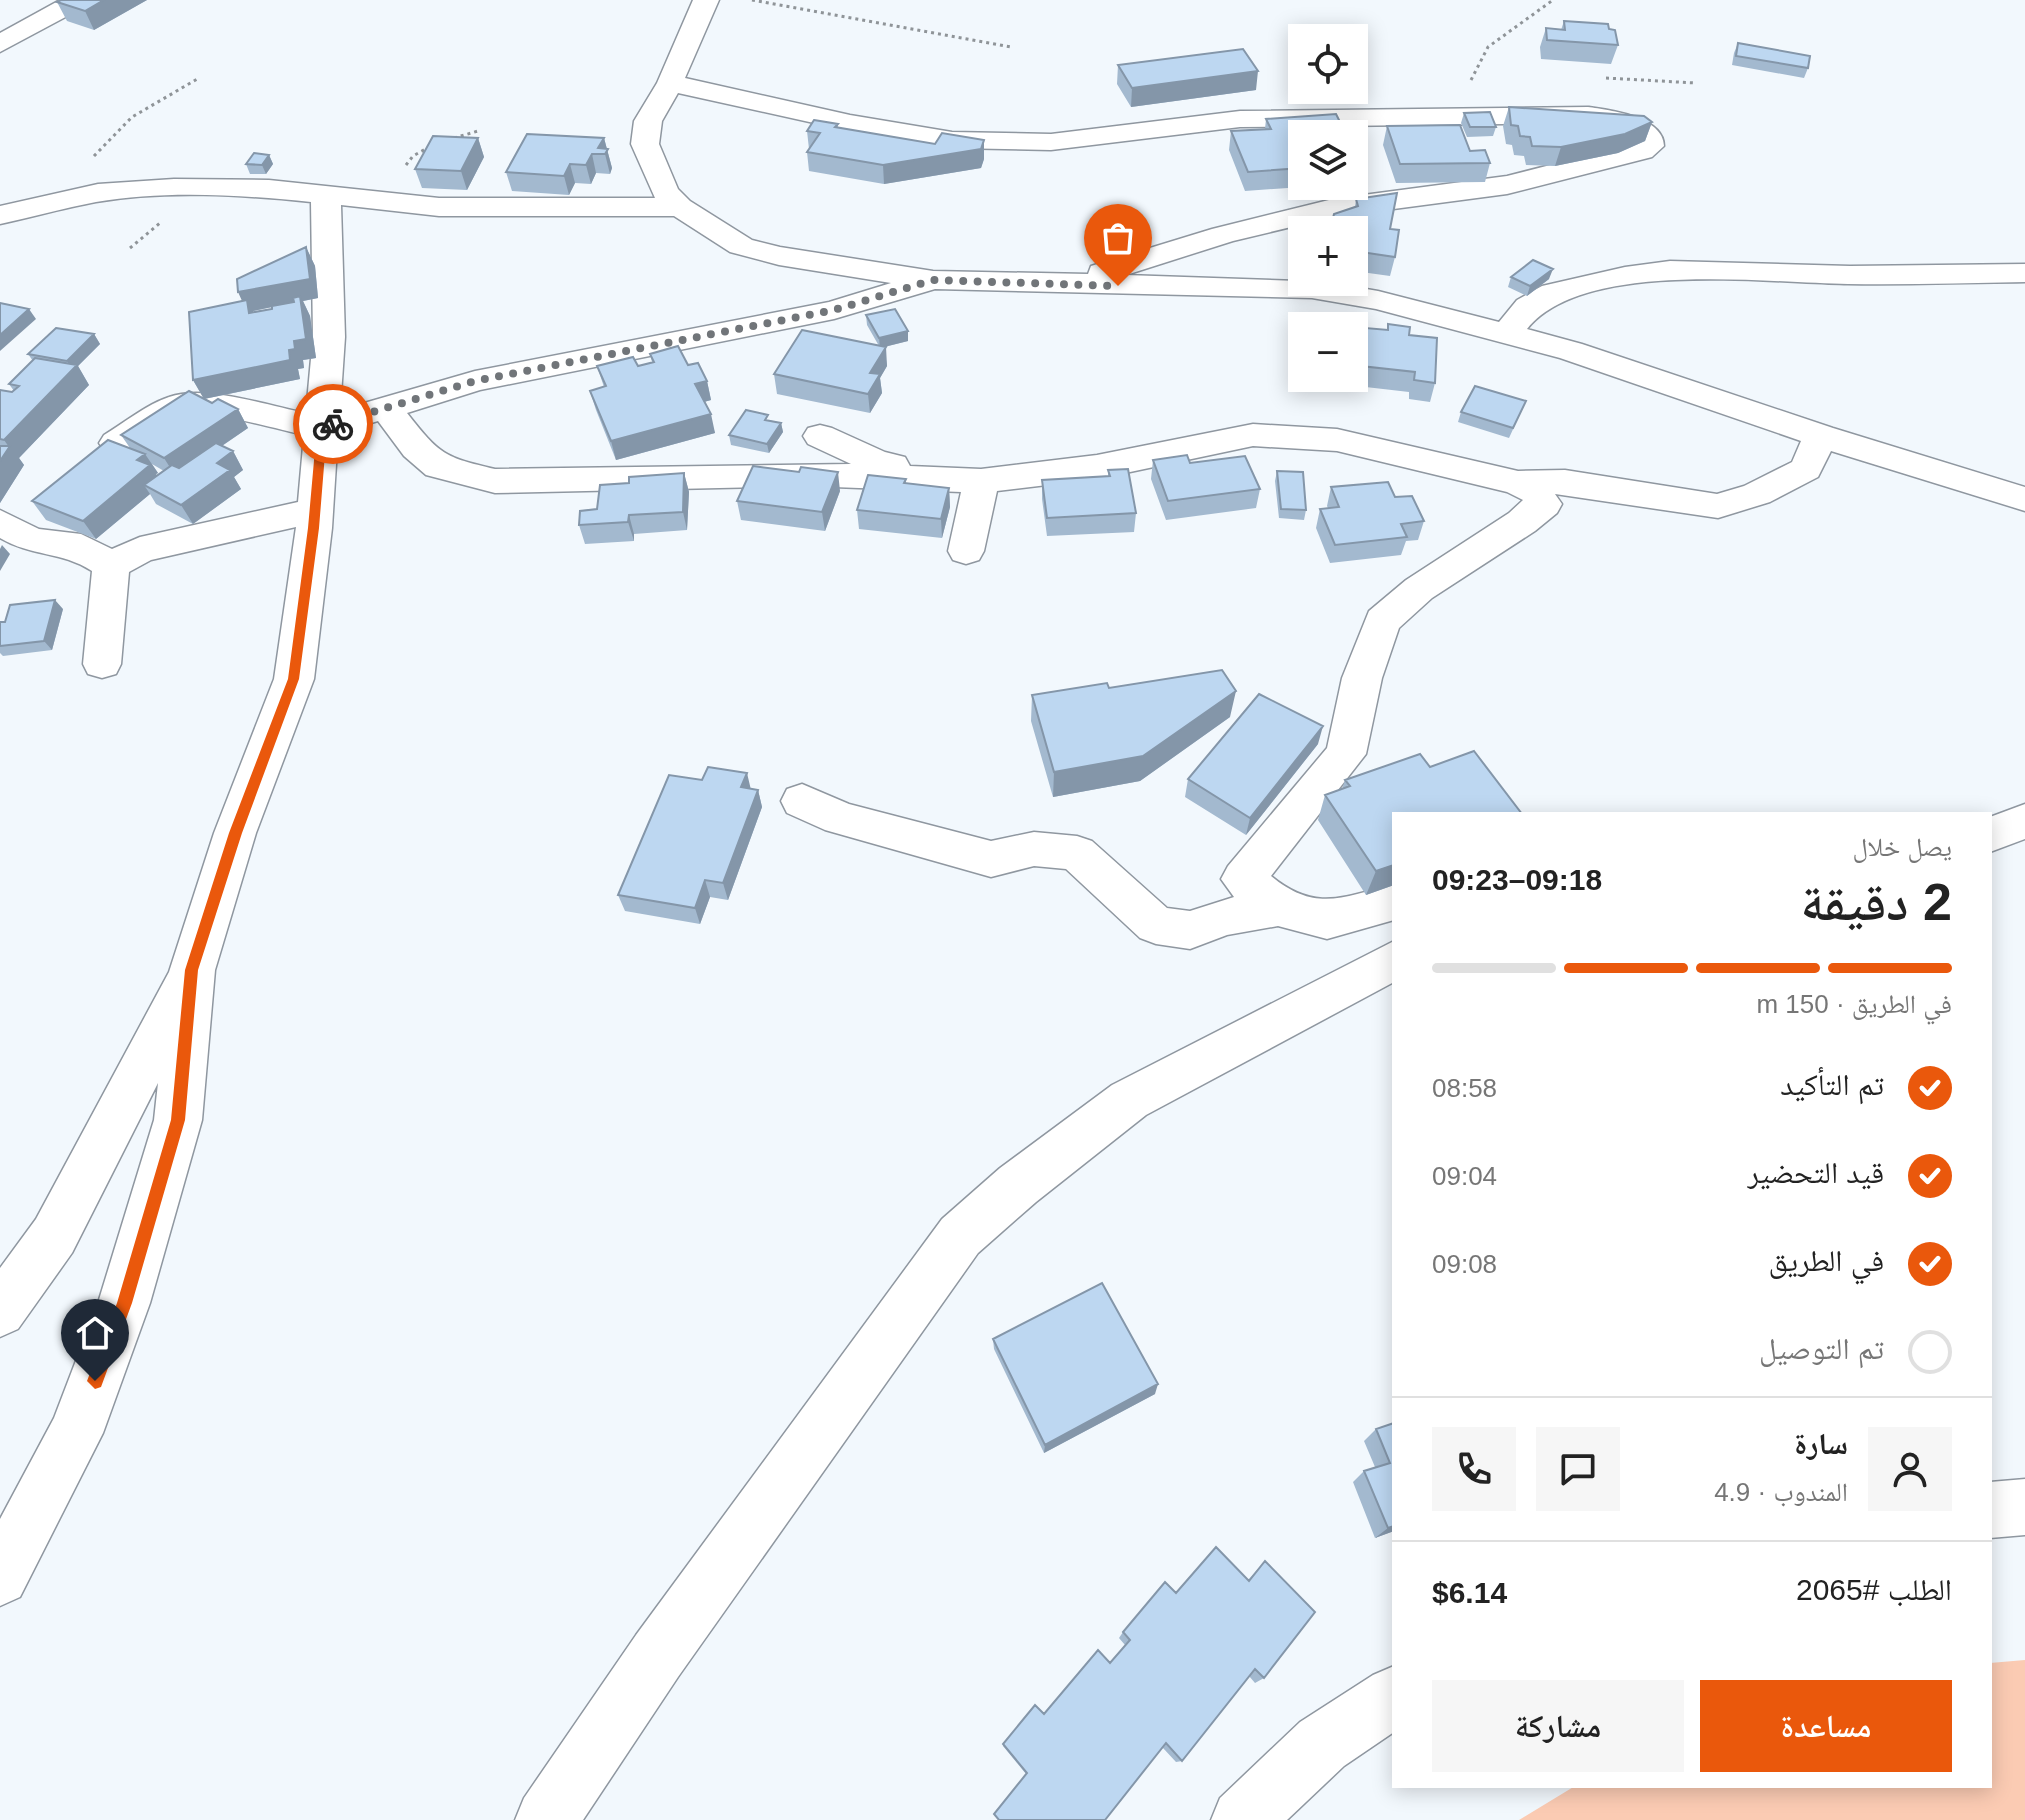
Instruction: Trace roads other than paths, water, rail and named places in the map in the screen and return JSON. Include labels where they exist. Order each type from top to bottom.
[{"type":"street","points":[[0,44],[79,0]]},
{"type":"street","points":[[706,0],[670,83],[648,121],[645,144],[665,192],[680,207],[741,246],[779,256],[933,280],[1312,289],[1378,300],[1571,351],[1821,436],[2025,499]]},
{"type":"street","points":[[670,83],[850,123],[952,140],[1051,142],[1240,119],[1588,115],[1621,120],[1650,138],[1650,146],[1642,151],[1598,163],[1507,185],[1333,208],[1223,235],[1065,285]]},
{"type":"street","points":[[925,135],[1040,124],[1075,113]]},
{"type":"street","points":[[0,215],[98,193],[174,188],[269,189],[439,207],[680,207]]},
{"type":"street","points":[[0,1311],[54,1236],[192,970],[235,833],[294,679],[315,510],[329,337],[326,195]]},
{"type":"street","points":[[1507,333],[1528,307],[1553,293],[1625,276],[1670,270],[1850,275],[2025,273]]},
{"type":"street","points":[[116,443],[178,405],[204,404],[322,427],[475,381],[834,310],[933,280]]},
{"type":"street","points":[[386,408],[416,448],[438,467],[495,481],[808,474],[992,480],[1097,467],[1253,435],[1337,440],[1518,483],[1535,492],[1544,504],[1522,522],[1419,589],[1382,621],[1362,678],[1346,754],[1243,879],[1278,908]]},
{"type":"street","points":[[820,436],[878,463],[992,480]]},
{"type":"street","points":[[1518,483],[1565,482],[1718,506],[1757,494],[1806,469],[1821,436]]},
{"type":"street","points":[[1234,439],[1251,472]]},
{"type":"street","points":[[966,551],[992,480]]},
{"type":"street","points":[[111,566],[140,550],[315,510]]},
{"type":"street","points":[[0,522],[31,540],[81,547],[111,566]]},
{"type":"street","points":[[102,664],[111,566]]},
{"type":"street","points":[[802,801],[840,818],[991,859],[1034,849],[1077,853],[1156,925],[1190,930],[1226,917],[1278,908],[1327,920],[1392,903]]},
{"type":"street","points":[[1992,834],[2025,821]]},
{"type":"street","points":[[546,1820],[666,1643],[960,1236],[1018,1185],[1129,1100],[1392,961]]},
{"type":"street","points":[[0,1577],[76,1433],[124,1303],[178,1120],[192,970]]},
{"type":"street","points":[[1992,1510],[2025,1507]]},
{"type":"street","points":[[1242,1820],[1322,1744],[1392,1697]]}]
